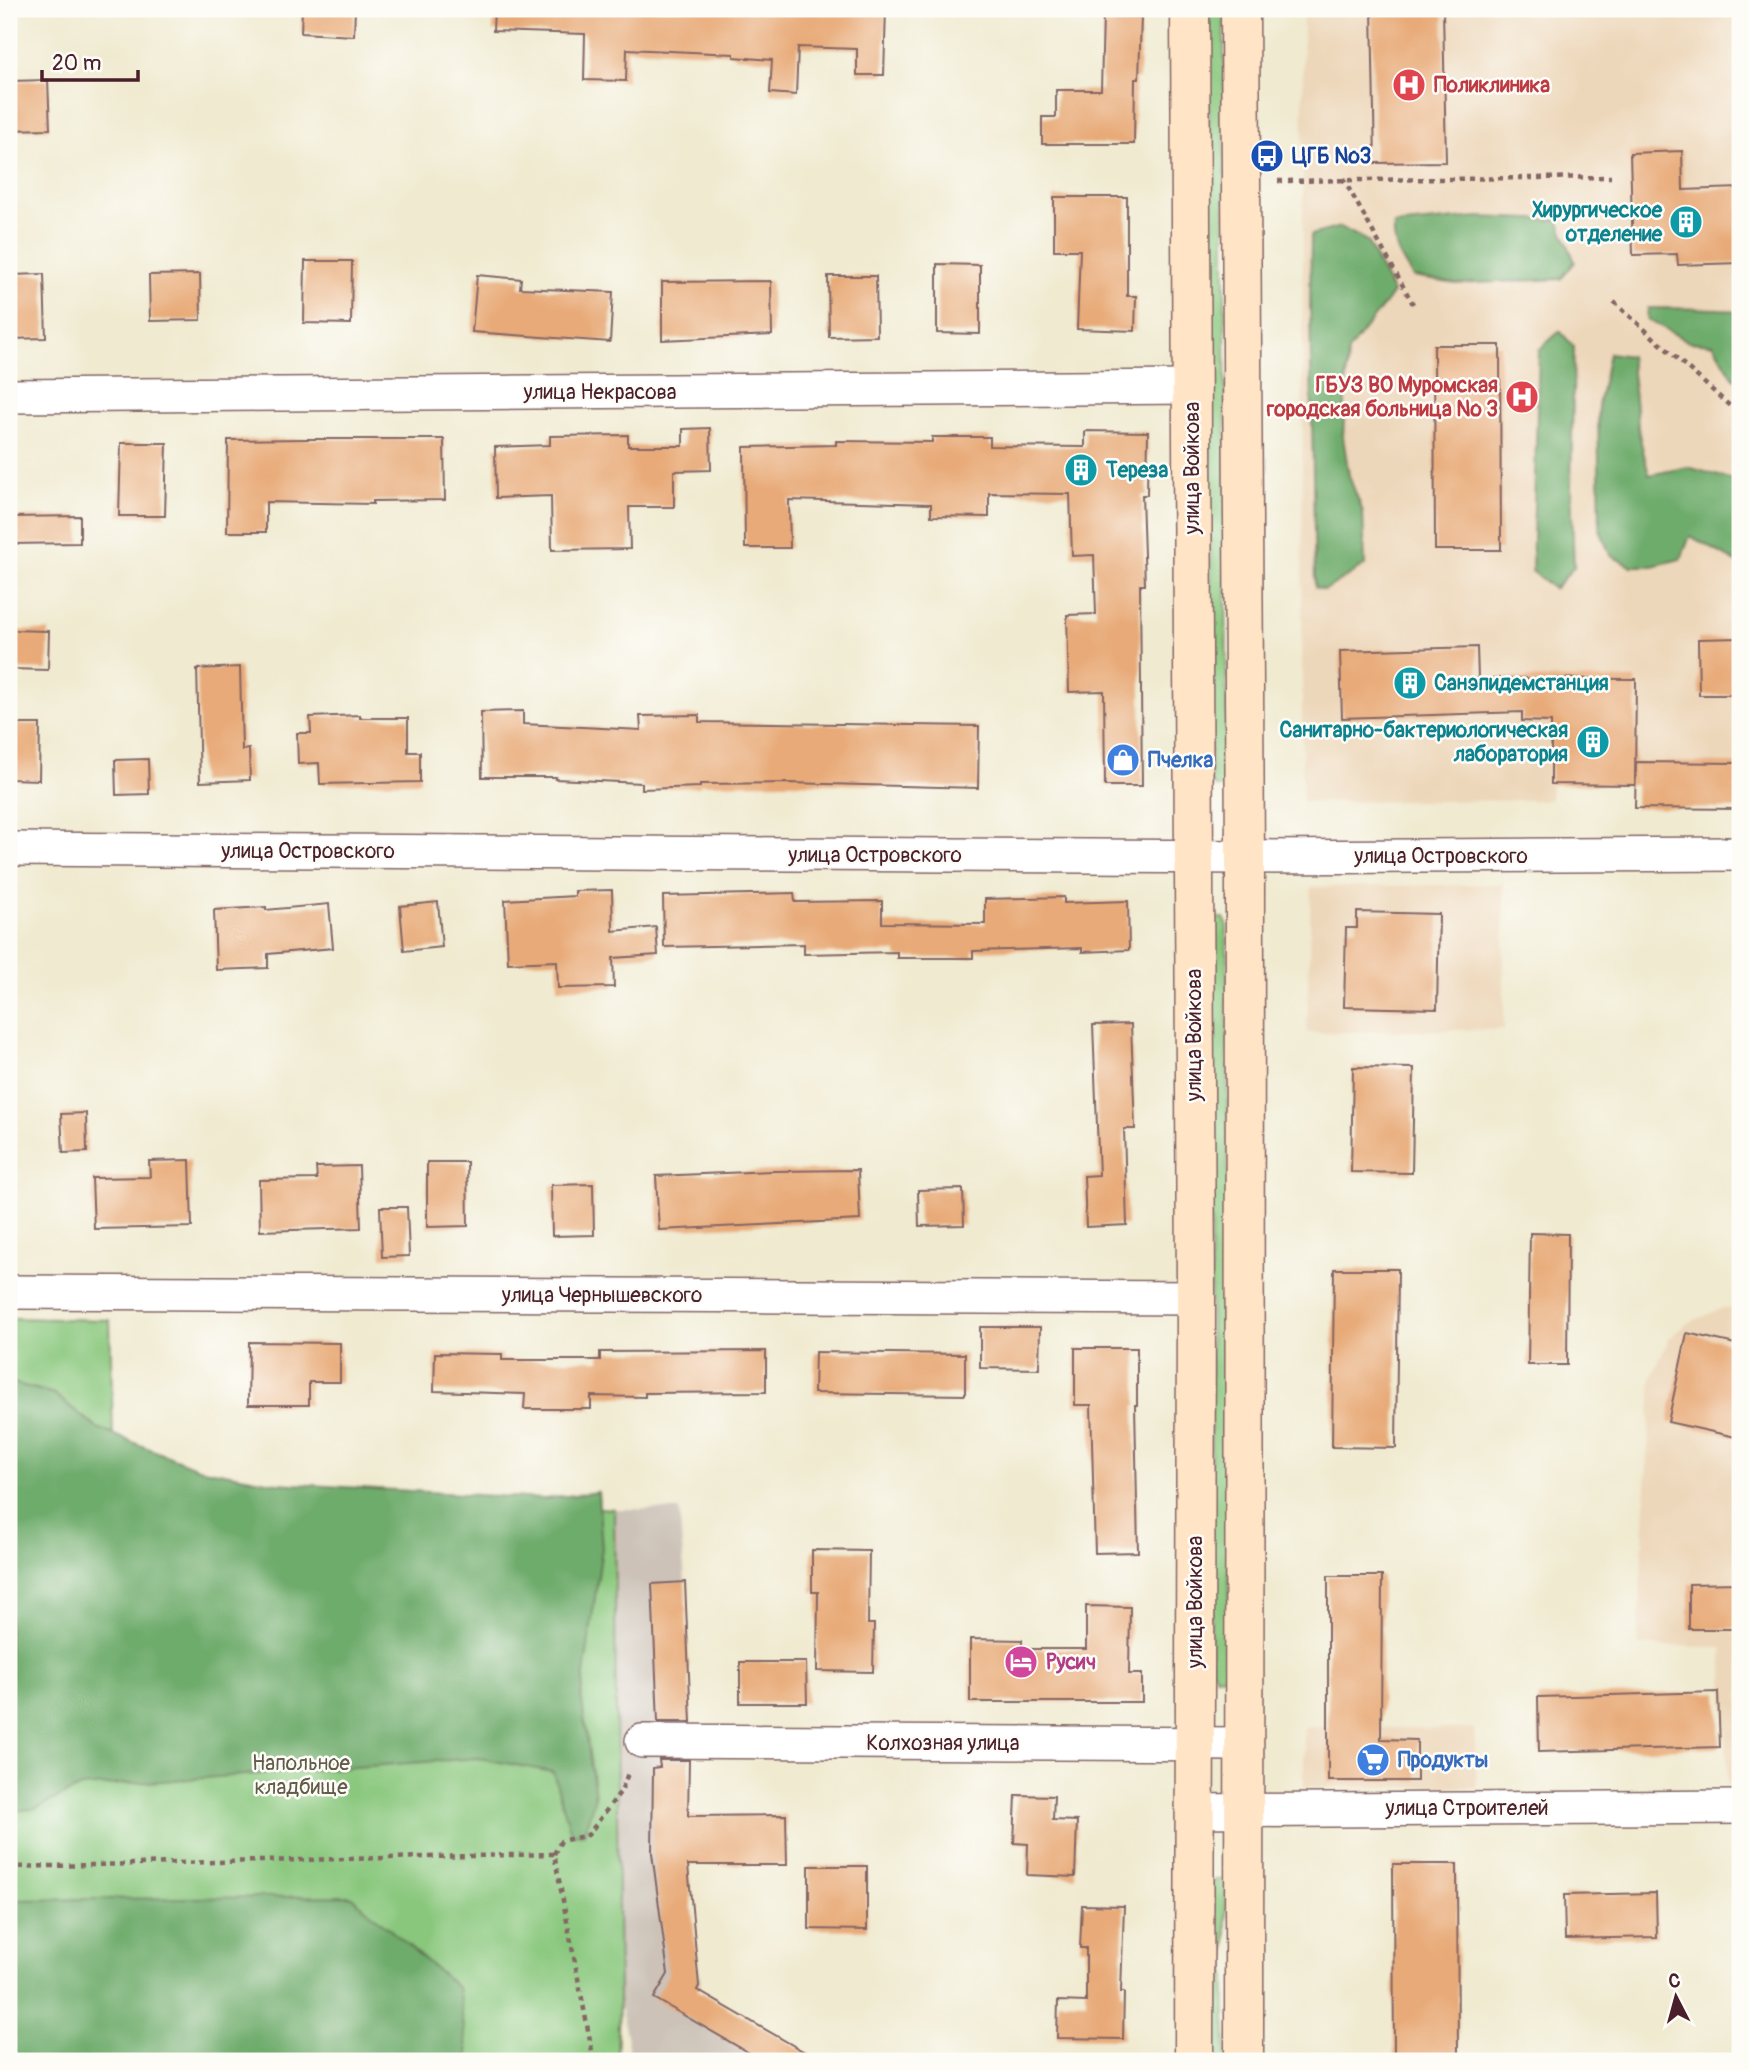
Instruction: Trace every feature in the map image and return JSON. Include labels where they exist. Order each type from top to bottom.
[{"type":"main road","name":"улица Войкова","points":[[1190,9],[1196,1298],[1194,2061]]},
{"type":"main road","points":[[1240,9],[1245,858],[1244,2061]]},
{"type":"street","name":"улица Некрасова","points":[[9,396],[1192,387]]},
{"type":"street","name":"улица Островского","points":[[9,849],[1245,858],[1740,854]]},
{"type":"street","name":"улица Чернышевского","points":[[9,1292],[1196,1298]]},
{"type":"street","name":"Колхозная улица","points":[[642,1741],[1244,1744]]},
{"type":"street","name":"улица Строителей","points":[[1194,1811],[1740,1807]]},
{"type":"path","points":[[1278,181],[1343,178],[1611,177]]},
{"type":"path","points":[[1343,178],[1413,304]]},
{"type":"path","points":[[1614,302],[1740,415]]},
{"type":"path","points":[[594,2061],[554,1854],[561,1842],[588,1835],[621,1791],[642,1741]]},
{"type":"path","points":[[9,1867],[554,1854]]},
{"type":"shaded area","name":"ГБУЗ ВО Муромская городская больница № 3","points":[[1303,9],[1740,9],[1740,809],[1635,808],[1635,785],[1551,784],[1550,800],[1302,802]]},
{"type":"shaded area","points":[[1504,884],[1504,1029],[1307,1033],[1311,887]]},
{"type":"shaded area","points":[[1723,1308],[1740,1309],[1740,1785],[1728,1785],[1722,1647],[1637,1646],[1652,1377],[1669,1339],[1685,1324]]},
{"type":"shaded area","points":[[614,1509],[679,1510],[691,1725],[687,1857],[701,1981],[697,1990],[820,2061],[631,2061],[619,1999]]},
{"type":"shaded area","points":[[1304,1727],[1474,1729],[1477,1787],[1304,1787]]},
{"type":"green space","points":[[1209,9],[1224,9],[1227,781],[1224,787],[1215,787],[1211,782]]},
{"type":"green space","points":[[1478,217],[1558,220],[1575,262],[1561,279],[1456,284],[1413,277],[1396,247],[1394,225]]},
{"type":"green space","points":[[1340,227],[1367,241],[1393,293],[1348,351],[1343,437],[1349,476],[1363,512],[1365,565],[1325,590],[1315,587],[1311,235]]},
{"type":"green space","points":[[1648,308],[1721,309],[1740,313],[1740,382],[1735,380],[1713,344],[1689,342],[1647,319]]},
{"type":"green space","points":[[1560,331],[1574,347],[1571,485],[1574,567],[1554,589],[1532,571],[1539,350]]},
{"type":"green space","points":[[1609,353],[1630,356],[1639,434],[1649,475],[1688,467],[1740,482],[1740,564],[1690,536],[1681,559],[1652,566],[1630,566],[1610,555],[1600,529],[1598,406]]},
{"type":"green space","points":[[1214,918],[1224,918],[1227,924],[1229,1668],[1225,1676],[1216,1677],[1211,1668],[1210,924]]},
{"type":"green space","points":[[9,1318],[110,1320],[113,1435],[97,1428],[54,1394],[9,1382]]},
{"type":"green space","points":[[9,1382],[54,1394],[97,1428],[198,1468],[277,1483],[544,1499],[598,1492],[602,1548],[581,1695],[595,1796],[584,1834],[571,1833],[553,1772],[479,1758],[81,1787],[34,1809],[9,1811]]},
{"type":"green space","name":"Напольное кладбище","points":[[9,1468],[614,1509],[619,1999],[617,2061],[9,2061]]},
{"type":"green space","points":[[1215,1880],[1223,1880],[1226,1885],[1226,2061],[1211,2061],[1212,1886]]},
{"type":"green space","points":[[351,1896],[458,1988],[469,2061],[9,2061],[9,1900]]},
{"type":"building","points":[[302,9],[355,9],[354,36],[301,33]]},
{"type":"building","points":[[494,9],[886,9],[884,75],[857,75],[857,49],[798,47],[796,95],[770,93],[772,60],[734,57],[734,54],[627,49],[626,81],[584,80],[585,34],[493,31]]},
{"type":"building","name":"Поликлиника","points":[[1372,9],[1443,9],[1446,162],[1375,163]]},
{"type":"building","points":[[1103,16],[1141,17],[1139,79],[1135,79],[1134,144],[1042,144],[1042,117],[1056,117],[1056,90],[1101,90]]},
{"type":"building","points":[[48,80],[50,129],[9,130],[9,81]]},
{"type":"building","name":"Хирургическое отделение","points":[[1682,151],[1683,190],[1740,188],[1740,263],[1678,265],[1677,254],[1633,255],[1630,153]]},
{"type":"building","points":[[1054,197],[1127,197],[1127,296],[1136,296],[1135,331],[1077,329],[1080,250],[1054,250]]},
{"type":"building","points":[[305,261],[352,261],[351,324],[304,323]]},
{"type":"building","points":[[937,264],[980,265],[980,334],[937,333]]},
{"type":"building","points":[[44,274],[46,338],[9,339],[9,275]]},
{"type":"building","points":[[200,274],[201,320],[150,321],[149,275]]},
{"type":"building","points":[[477,275],[521,279],[520,288],[613,292],[610,342],[472,332]]},
{"type":"building","points":[[828,276],[876,276],[877,336],[829,337]]},
{"type":"building","points":[[771,281],[772,335],[662,340],[662,282]]},
{"type":"building","points":[[1434,345],[1500,345],[1501,550],[1435,550]]},
{"type":"building","points":[[710,428],[711,470],[674,471],[674,507],[629,507],[630,549],[552,550],[551,496],[496,498],[495,447],[550,445],[550,436],[628,435],[628,446],[683,446],[683,429]]},
{"type":"building","points":[[1085,431],[1148,432],[1147,495],[1142,495],[1145,585],[1140,585],[1142,786],[1105,786],[1104,691],[1069,692],[1067,615],[1096,614],[1094,555],[1072,556],[1070,494],[989,493],[989,517],[931,516],[931,504],[789,500],[790,548],[745,548],[744,447],[836,445],[836,441],[932,442],[932,437],[990,437],[990,446],[1085,447]]},
{"type":"building","points":[[444,439],[445,500],[373,501],[373,504],[266,502],[266,532],[227,532],[228,440]]},
{"type":"building","points":[[121,443],[167,443],[165,516],[119,516]]},
{"type":"building","points":[[80,516],[80,543],[9,544],[9,517]]},
{"type":"building","points":[[9,630],[49,631],[48,670],[9,669]]},
{"type":"building","points":[[1740,638],[1740,695],[1699,695],[1698,639]]},
{"type":"building","points":[[1477,647],[1478,678],[1636,679],[1635,785],[1551,784],[1551,722],[1522,721],[1522,712],[1342,718],[1340,651]]},
{"type":"building","points":[[240,667],[242,750],[249,749],[250,780],[200,782],[197,669]]},
{"type":"building","points":[[523,711],[523,724],[641,730],[640,716],[699,715],[699,722],[979,726],[978,788],[788,783],[700,784],[700,787],[642,789],[642,783],[555,779],[556,777],[482,777],[481,712]]},
{"type":"building","points":[[360,715],[360,718],[408,718],[408,752],[420,752],[420,782],[320,784],[319,763],[298,764],[297,733],[311,733],[310,717]]},
{"type":"building","points":[[9,724],[40,724],[39,780],[9,779]]},
{"type":"building","points":[[148,759],[149,794],[116,795],[115,760]]},
{"type":"building","points":[[1636,762],[1740,763],[1740,809],[1635,808]]},
{"type":"building","points":[[612,890],[613,931],[656,927],[658,955],[613,958],[614,987],[558,988],[557,961],[508,963],[505,900],[575,896],[575,891]]},
{"type":"building","points":[[794,893],[795,902],[882,901],[882,923],[985,924],[985,899],[1064,897],[1064,903],[1128,901],[1129,950],[1082,952],[1082,948],[973,951],[973,958],[897,958],[897,952],[804,954],[804,944],[664,947],[663,896]]},
{"type":"building","points":[[438,902],[442,947],[404,951],[400,906]]},
{"type":"building","points":[[329,904],[333,948],[268,954],[268,968],[216,970],[214,910],[266,907],[266,910]]},
{"type":"building","points":[[1357,912],[1439,914],[1437,1009],[1344,1007],[1346,928],[1357,928]]},
{"type":"building","points":[[1131,1024],[1135,1129],[1124,1129],[1127,1225],[1086,1227],[1084,1176],[1099,1175],[1093,1025]]},
{"type":"building","points":[[1353,1067],[1414,1068],[1412,1173],[1351,1172]]},
{"type":"building","points":[[86,1113],[87,1152],[63,1153],[61,1114]]},
{"type":"building","points":[[190,1160],[192,1227],[94,1229],[92,1178],[150,1177],[149,1161]]},
{"type":"building","points":[[427,1162],[467,1162],[468,1226],[427,1227]]},
{"type":"building","points":[[359,1166],[361,1228],[260,1231],[259,1180],[317,1179],[316,1167]]},
{"type":"building","points":[[858,1170],[860,1220],[659,1230],[656,1176]]},
{"type":"building","points":[[593,1184],[594,1235],[552,1236],[551,1185]]},
{"type":"building","points":[[963,1189],[964,1225],[919,1226],[918,1190]]},
{"type":"building","points":[[380,1207],[407,1207],[409,1256],[382,1257]]},
{"type":"building","points":[[1530,1233],[1568,1234],[1567,1365],[1528,1365]]},
{"type":"building","points":[[1334,1269],[1398,1269],[1396,1448],[1332,1447]]},
{"type":"building","points":[[980,1327],[1040,1327],[1039,1369],[980,1368]]},
{"type":"building","points":[[1687,1333],[1740,1345],[1740,1438],[1668,1422]]},
{"type":"building","points":[[249,1342],[340,1343],[340,1382],[309,1382],[309,1405],[248,1405]]},
{"type":"building","points":[[1075,1348],[1137,1348],[1135,1405],[1138,1552],[1095,1553],[1091,1405],[1075,1405]]},
{"type":"building","points":[[766,1351],[766,1392],[645,1393],[645,1397],[591,1396],[591,1409],[524,1409],[525,1394],[434,1391],[435,1353],[502,1354],[502,1360],[600,1360],[600,1352]]},
{"type":"building","points":[[815,1352],[965,1354],[965,1395],[814,1393]]},
{"type":"building","points":[[812,1550],[869,1551],[868,1624],[874,1624],[873,1672],[817,1671],[818,1592],[812,1592]]},
{"type":"building","points":[[1328,1576],[1382,1576],[1381,1739],[1417,1740],[1417,1781],[1328,1781]]},
{"type":"building","points":[[685,1582],[691,1722],[658,1722],[652,1584]]},
{"type":"building","points":[[1740,1583],[1740,1629],[1689,1629],[1689,1584]]},
{"type":"building","name":"Русич","points":[[1086,1606],[1130,1607],[1129,1674],[1142,1674],[1142,1702],[970,1702],[970,1639],[1022,1640],[1022,1649],[1086,1649]]},
{"type":"building","points":[[740,1662],[806,1662],[807,1703],[740,1703]]},
{"type":"building","points":[[1718,1692],[1720,1747],[1539,1752],[1538,1697]]},
{"type":"building","points":[[659,1760],[689,1760],[688,1816],[786,1815],[787,1865],[688,1865],[699,1986],[697,1990],[820,2061],[763,2061],[654,1998],[668,1974],[652,1853],[653,1768],[660,1767]]},
{"type":"building","points":[[1016,1795],[1054,1796],[1053,1820],[1077,1821],[1075,1877],[1027,1875],[1028,1844],[1014,1843]]},
{"type":"building","points":[[1393,1864],[1457,1864],[1458,2061],[1394,2061]]},
{"type":"building","points":[[809,1866],[867,1866],[867,1930],[809,1929]]},
{"type":"building","points":[[1656,1893],[1657,1937],[1565,1939],[1564,1895]]},
{"type":"building","points":[[1082,1905],[1124,1906],[1121,1992],[1124,1992],[1123,2039],[1057,2038],[1058,2001],[1086,2002],[1086,1948],[1080,1948]]},
{"type":"place","name":"Поликлиника","points":[[1409,85]]},
{"type":"place","name":"ЦГБ №3","points":[[1267,156]]},
{"type":"place","name":"Хирургическое отделение","points":[[1686,222]]},
{"type":"place","name":"ГБУЗ ВО Муромская городская больница № 3","points":[[1522,397]]},
{"type":"place","name":"Тереза","points":[[1081,470]]},
{"type":"place","name":"Cанэпидемстанция","points":[[1410,683]]},
{"type":"place","name":"Санитарно-бактериологическая лаборатория","points":[[1593,742]]},
{"type":"place","name":"Пчелка","points":[[1123,760]]},
{"type":"place","name":"Русич","points":[[1021,1662]]},
{"type":"place","name":"Продукты","points":[[1373,1760]]}]
